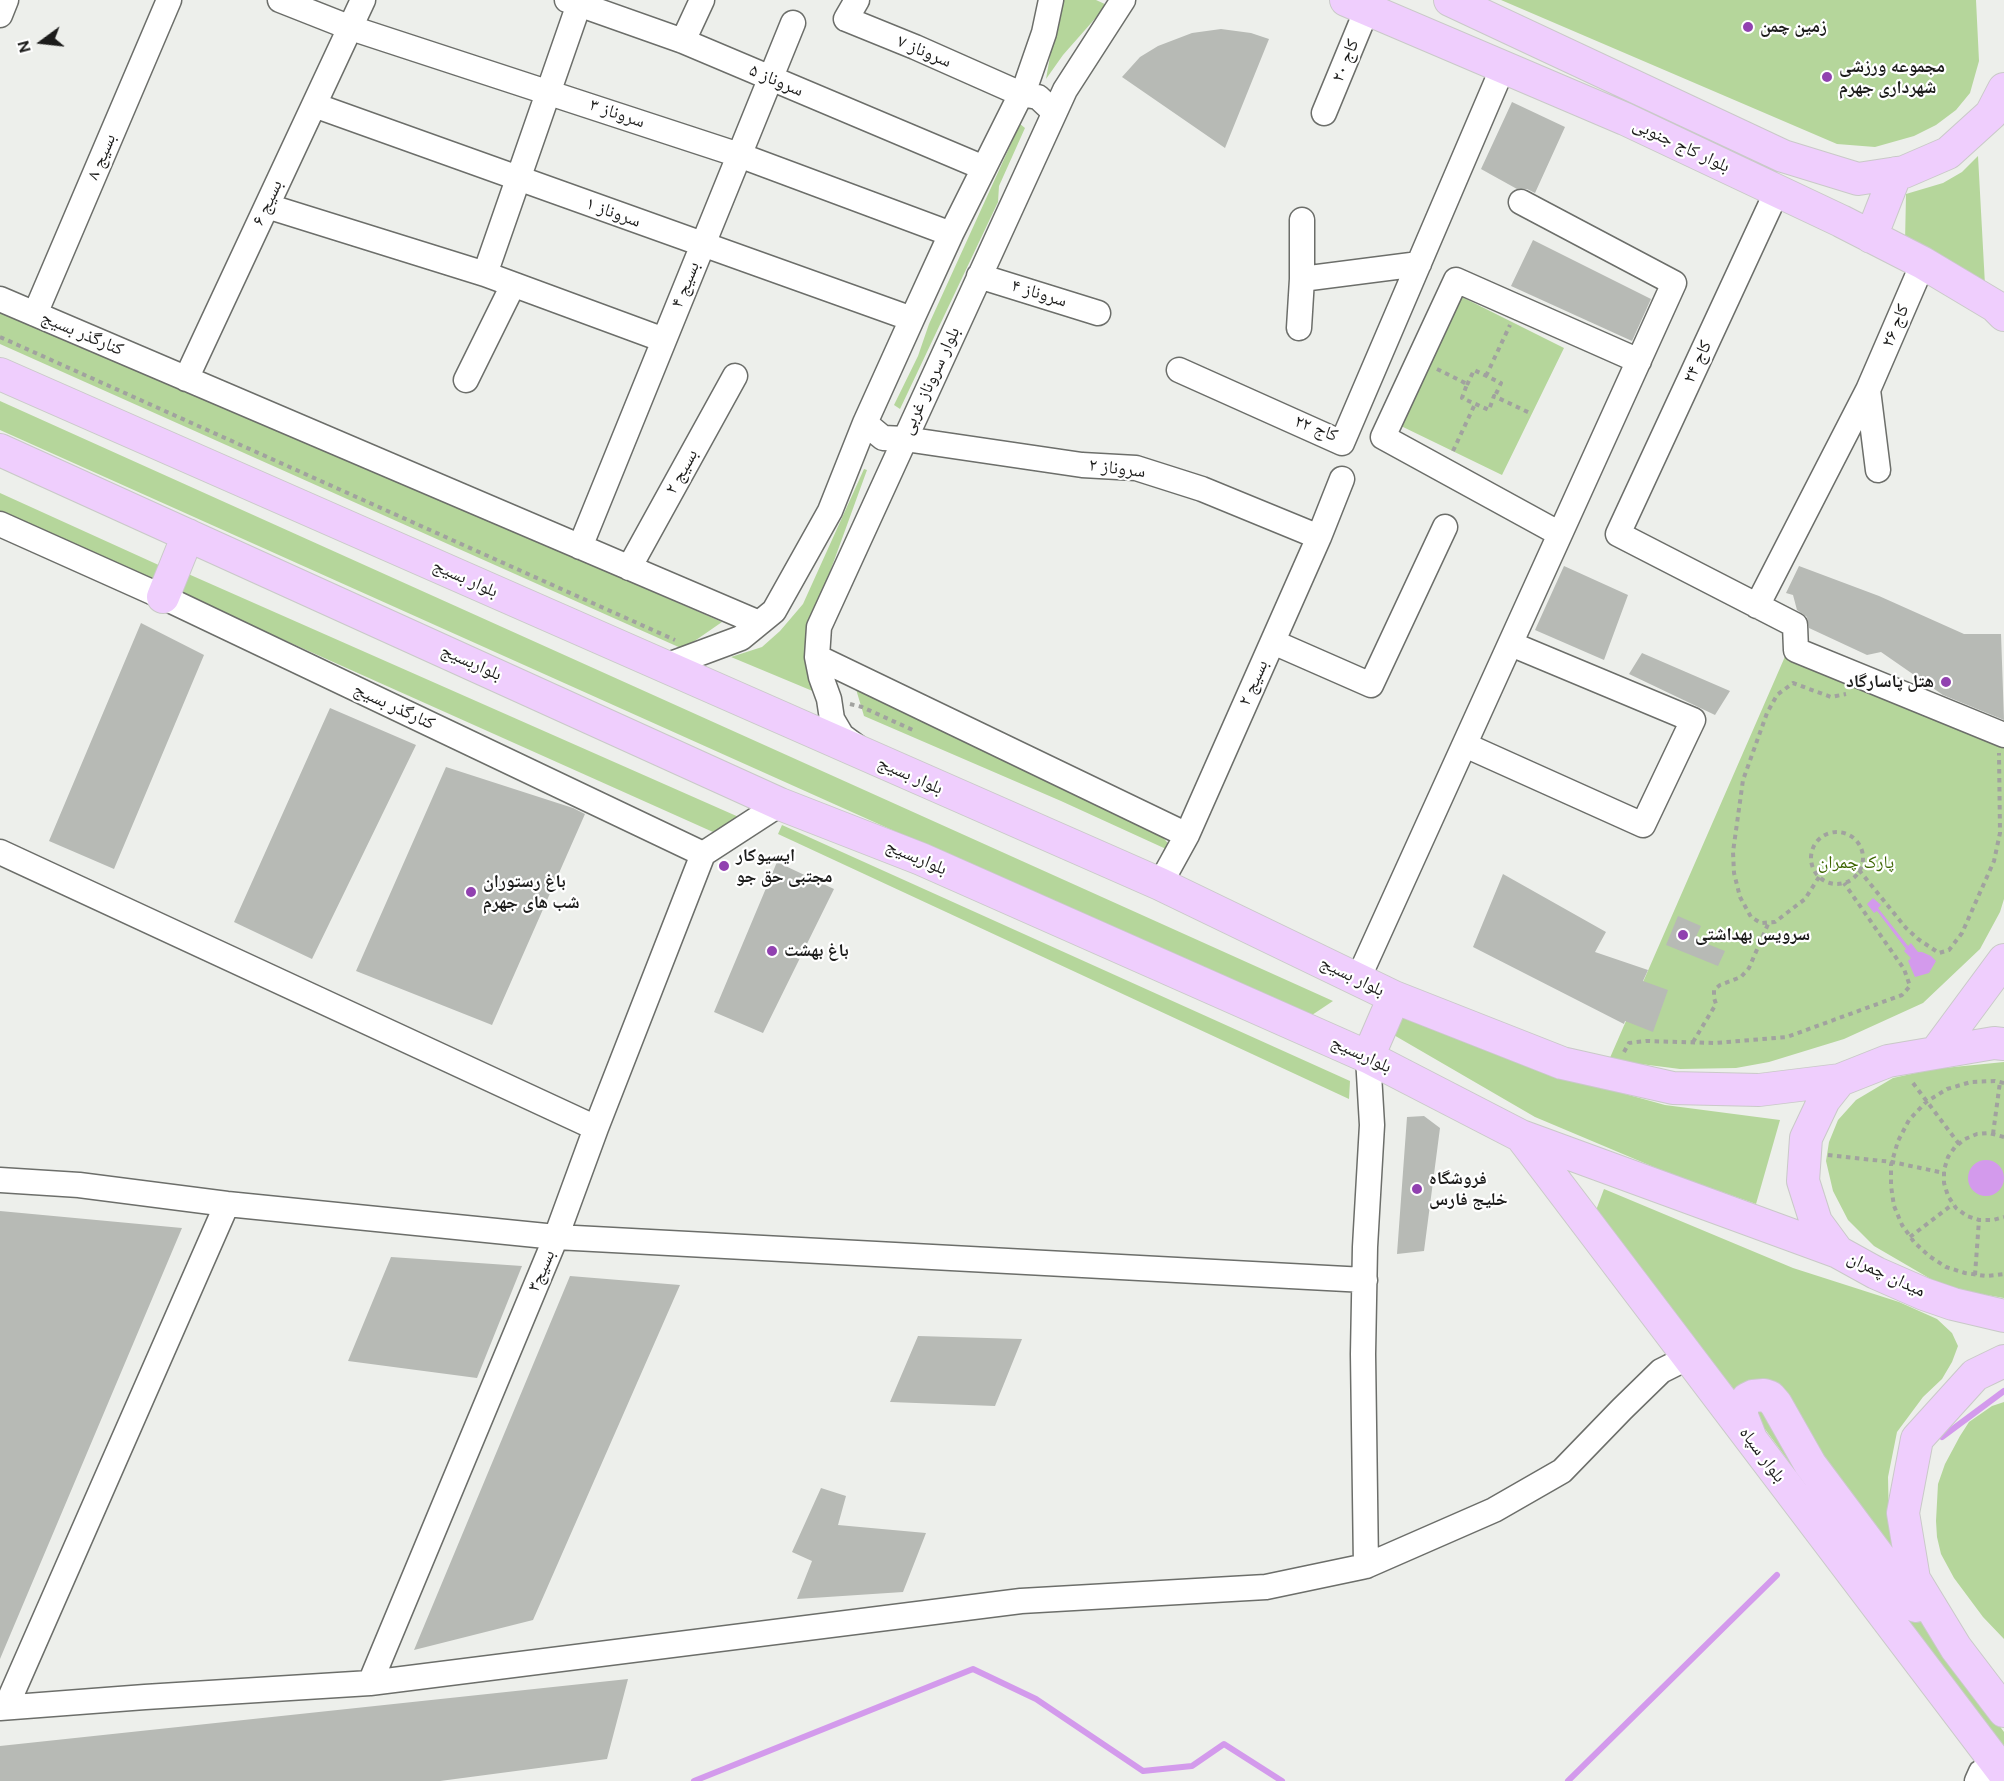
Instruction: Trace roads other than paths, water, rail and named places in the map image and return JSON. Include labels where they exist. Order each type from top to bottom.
[{"type":"main road","name":"بلوار کاج جنوبی","points":[[1450,0],[1783,156],[1858,179],[1904,172],[1948,153],[1991,114],[2004,89]]},
{"type":"main road","name":"بلوار کاج جنوبی","points":[[1358,3],[1625,119],[1777,191],[1923,263],[1995,306],[2004,315]]},
{"type":"main road","points":[[1871,237],[1896,173]]},
{"type":"main road","name":"بلوار بسیج","points":[[0,374],[1160,884],[1394,997],[1562,1063],[1673,1088],[1759,1090],[1840,1080]]},
{"type":"main road","name":"بلواربسیج","points":[[0,450],[780,804],[921,859],[1368,1057],[1521,1136],[1838,1252]]},
{"type":"main road","points":[[163,597],[188,535]]},
{"type":"main road","points":[[1936,1052],[2004,960]]},
{"type":"main road","points":[[1368,1057],[1394,997]]},
{"type":"main road","points":[[1840,1080],[1888,1061],[1994,1043],[2004,1044]]},
{"type":"main road","name":"میدان چمران","points":[[1840,1080],[1824,1100],[1806,1138],[1803,1181],[1816,1222],[1838,1252],[1876,1273],[1953,1304],[2004,1316]]},
{"type":"main road","name":"بلوار سپاه","points":[[1521,1136],[1753,1444],[1993,1773]]},
{"type":"main road","points":[[1956,1648],[1914,1579],[1903,1513],[1917,1439],[1975,1375],[2004,1361]]},
{"type":"main road","points":[[1753,1444],[1742,1416],[1743,1407],[1747,1399],[1764,1395],[1770,1397],[1776,1404],[1810,1464],[1916,1605],[1956,1648],[2004,1711]]},
{"type":"street","points":[[0,15],[6,0]]},
{"type":"street","name":"بسیج ۸","points":[[35,314],[169,0]]},
{"type":"street","name":"سروناز ۳","points":[[280,0],[351,28],[739,155],[951,234]]},
{"type":"street","name":"بسیج ۶","points":[[186,379],[363,0]]},
{"type":"street","points":[[683,41],[702,0]]},
{"type":"street","name":"سروناز ۷","points":[[857,0],[846,19],[1022,94]]},
{"type":"street","points":[[663,667],[741,638],[774,611],[830,511],[865,423],[951,234],[1022,94],[1044,33],[1051,0]]},
{"type":"street","name":"بلوار سروناز غربی","points":[[876,761],[842,736],[832,719],[817,657],[819,627],[1054,112],[1065,90],[1123,0]]},
{"type":"street","points":[[485,274],[550,92],[573,2]]},
{"type":"street","name":"سروناز ۵","points":[[573,2],[683,41],[984,168]]},
{"type":"street","name":"کاج ۲۰","points":[[1324,113],[1358,3]]},
{"type":"street","name":"بسیج ۴","points":[[580,547],[793,23]]},
{"type":"street","name":"کاج ۲۲","points":[[1179,370],[1342,443],[1503,67]]},
{"type":"street","points":[[1022,94],[1038,97],[1054,112]]},
{"type":"street","name":"سروناز ۱","points":[[314,105],[912,319]]},
{"type":"street","name":"کاج ۲۴","points":[[1757,606],[1618,534],[1777,191]]},
{"type":"street","points":[[1358,980],[1674,283],[1521,202]]},
{"type":"street","points":[[267,206],[485,274],[664,340]]},
{"type":"street","points":[[1299,327],[1302,220]]},
{"type":"street","name":"کاج ۲۶","points":[[1757,606],[1868,390],[1923,263]]},
{"type":"street","points":[[1302,279],[1419,264]]},
{"type":"street","name":"سروناز ۴","points":[[979,276],[1098,313]]},
{"type":"street","points":[[1560,534],[1383,437],[1456,280],[1639,361]]},
{"type":"street","points":[[466,380],[513,285]]},
{"type":"street","name":"کنارگذر بسیج","points":[[0,299],[759,623]]},
{"type":"street","name":"بسیج ۲","points":[[629,568],[735,376]]},
{"type":"street","points":[[1868,390],[1878,470]]},
{"type":"street","name":"سروناز ۲","points":[[865,423],[883,438],[905,439],[1082,465],[1136,468],[1202,489],[1319,537]]},
{"type":"street","name":"بسیج ۲","points":[[1160,884],[1187,835],[1319,537],[1342,479]]},
{"type":"street","name":"کنارگذر بسیج","points":[[0,524],[163,597],[703,854]]},
{"type":"street","points":[[1273,642],[1371,685],[1445,527]]},
{"type":"street","points":[[1757,606],[1795,625],[1796,650],[2001,739]]},
{"type":"street","points":[[1465,745],[1643,825],[1693,720],[1511,644]]},
{"type":"street","points":[[817,657],[1187,835]]},
{"type":"street","points":[[703,854],[780,804]]},
{"type":"street","points":[[0,852],[596,1128]]},
{"type":"street","name":"بسیج۳","points":[[370,1683],[556,1237],[703,854]]},
{"type":"street","points":[[1366,1566],[1365,1280],[1372,1125],[1368,1057]]},
{"type":"street","points":[[0,1180],[80,1185],[227,1204],[556,1237],[1365,1280]]},
{"type":"street","points":[[227,1204],[3,1707],[370,1683],[1021,1601],[1266,1587],[1366,1566],[1494,1510],[1562,1471],[1661,1371],[1689,1358]]},
{"type":"waterway","points":[[1942,1437],[2004,1391]]},
{"type":"waterway","points":[[1568,1781],[1777,1575]]},
{"type":"waterway","points":[[694,1781],[973,1669],[1036,1699],[1143,1771],[1192,1766],[1224,1744],[1282,1781]]},
{"type":"place","name":"زمین چمن","points":[[1748,27]]},
{"type":"place","name":"مجموعه ورزشی شهرداری جهرم","points":[[1827,77]]},
{"type":"place","name":"هتل پاسارگاد","points":[[1946,682]]},
{"type":"place","name":"ایسیوکار مجتبی حق جو","points":[[724,866]]},
{"type":"place","name":"باغ رستوران شب های جهرم","points":[[471,892]]},
{"type":"place","name":"سرویس بهداشتی","points":[[1683,935]]},
{"type":"place","name":"باغ بهشت","points":[[772,951]]},
{"type":"place","name":"فروشگاه خلیج فارس","points":[[1417,1189]]},
{"type":"park label","name":"پارک چمران","points":[[1856,863]]}]
